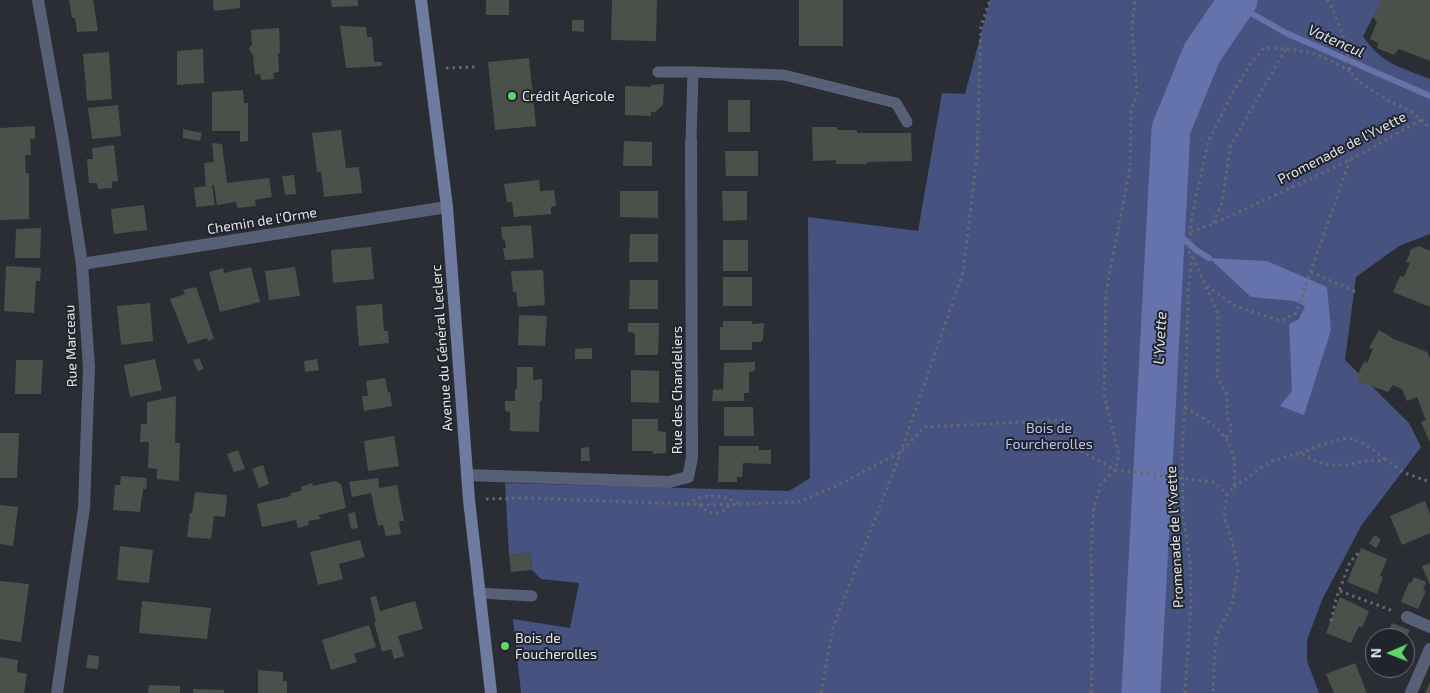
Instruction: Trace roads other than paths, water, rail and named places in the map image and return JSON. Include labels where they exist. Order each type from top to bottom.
[{"type":"main road","name":"Avenue du Général Leclerc","points":[[421,0],[447,207],[468,475],[491,693]]},
{"type":"street","name":"Rue Marceau","points":[[38,0],[82,264],[90,367],[84,508],[57,693]]},
{"type":"street","name":"Rue des Chandeliers","points":[[468,475],[669,482],[688,477],[692,458],[690,142]]},
{"type":"street","name":"Chemin de l'Orme","points":[[82,264],[447,207]]},
{"type":"street","points":[[1407,617],[1430,627]]},
{"type":"street","points":[[1411,693],[1430,649]]},
{"type":"lane","points":[[658,72],[784,76],[896,103],[907,122]]},
{"type":"lane","points":[[690,142],[693,72]]},
{"type":"lane","points":[[479,593],[532,596]]},
{"type":"waterway","name":"L'Yvette","points":[[1141,693],[1171,129],[1202,53],[1238,0]]},
{"type":"waterway","name":"Vatencul","points":[[1235,4],[1286,33],[1430,96]]},
{"type":"waterway","points":[[1166,223],[1196,250],[1209,258]]},
{"type":"place","name":"Crédit Agricole","points":[[512,96]]},
{"type":"place","name":"Bois de Foucherolles","points":[[505,646]]},
{"type":"park label","name":"Bois de Fourcherolles","points":[[1049,436]]}]
